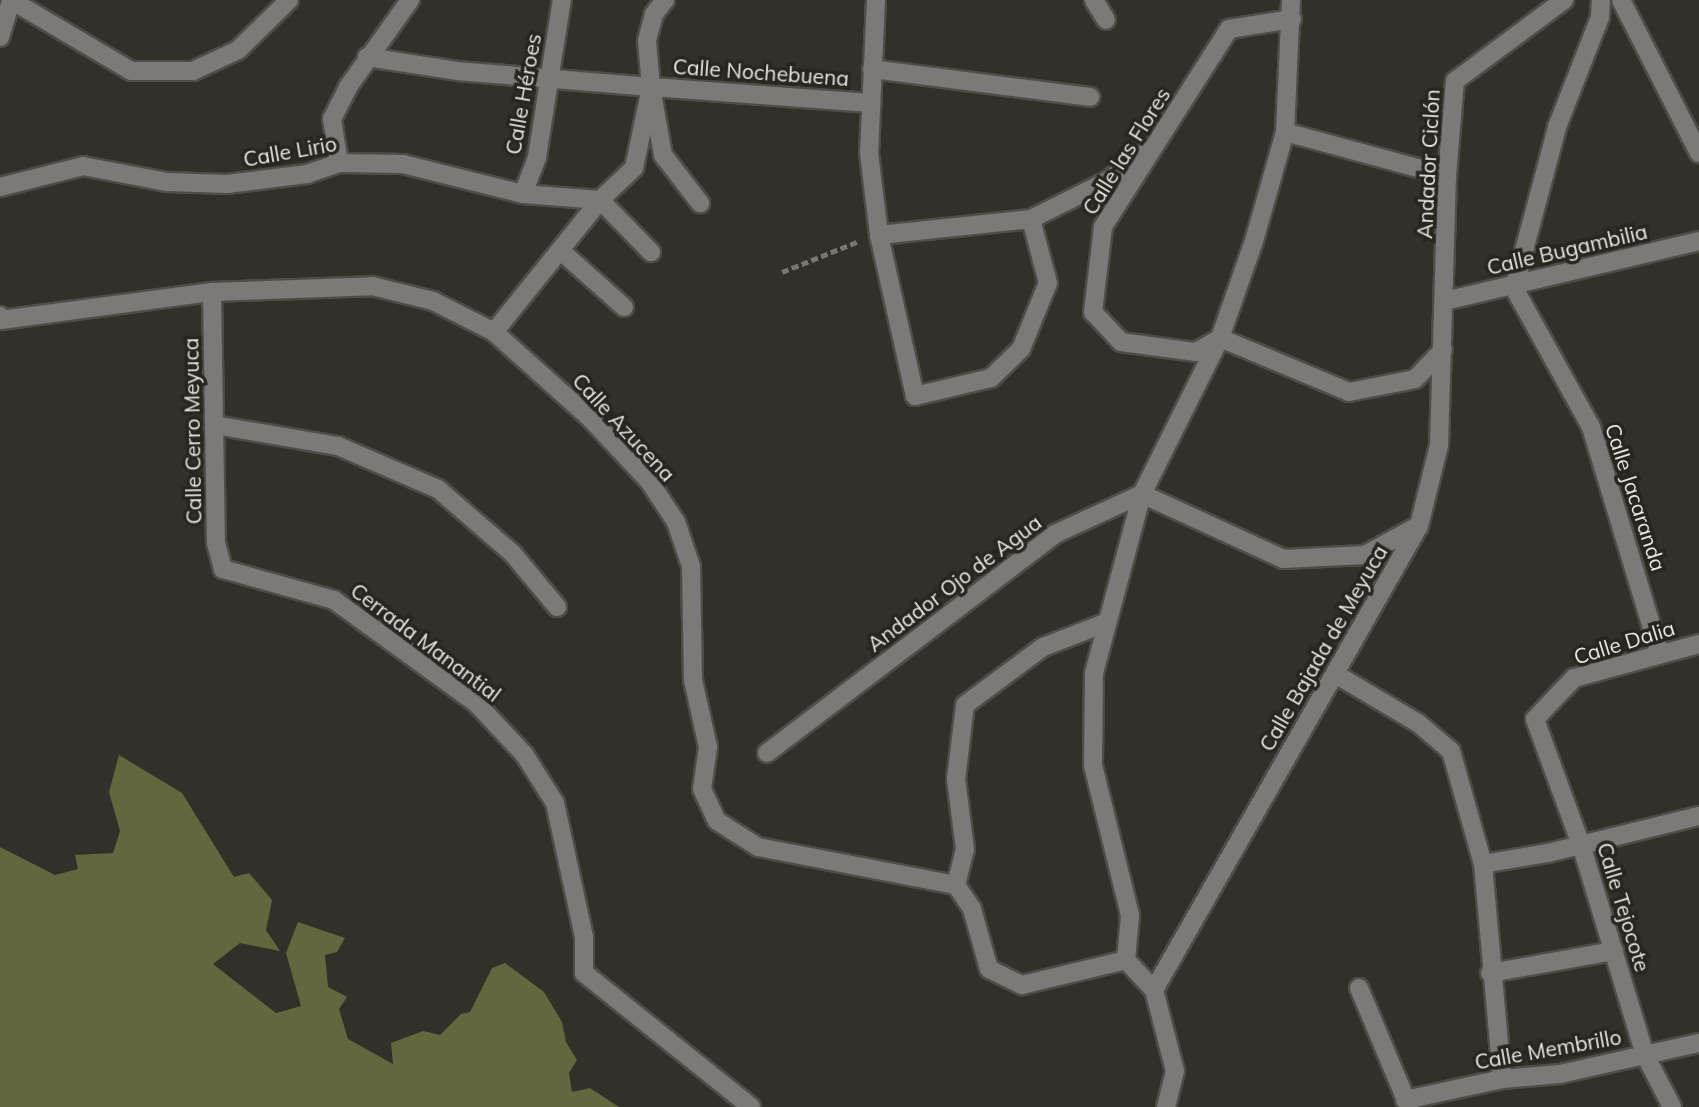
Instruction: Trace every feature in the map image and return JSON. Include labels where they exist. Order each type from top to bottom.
[{"type":"street","points":[[0,37],[11,0],[118,65],[143,71],[193,71],[238,51],[289,0]]},
{"type":"street","points":[[339,163],[332,119],[367,57],[410,0]]},
{"type":"street","name":"Calle Héroes","points":[[523,194],[537,157],[562,0]]},
{"type":"street","points":[[665,0],[654,13],[647,41],[651,87],[663,155],[700,203]]},
{"type":"street","points":[[876,0],[869,153],[879,235],[915,396],[991,379],[1021,349],[1048,283],[1031,219]]},
{"type":"street","points":[[1094,0],[1106,20]]},
{"type":"street","points":[[1125,960],[1130,915],[1093,765],[1090,721],[1105,623],[1142,494],[1220,338],[1286,132],[1291,0]]},
{"type":"street","name":"Andador Ciclón","points":[[1445,300],[1447,176],[1455,81],[1563,0]]},
{"type":"street","points":[[1514,288],[1557,127],[1600,17],[1601,0]]},
{"type":"street","points":[[1621,0],[1699,153]]},
{"type":"street","name":"Calle las Flores","points":[[1220,338],[1196,352],[1121,342],[1093,312],[1102,227],[1157,145],[1228,29],[1292,19]]},
{"type":"street","points":[[367,57],[551,79],[651,87]]},
{"type":"street","points":[[872,69],[1090,97]]},
{"type":"street","name":"Calle Nochebuena","points":[[495,332],[562,252],[600,200],[634,168],[651,87],[871,103]]},
{"type":"street","points":[[1286,132],[1447,176]]},
{"type":"street","points":[[879,235],[1031,219],[1107,181],[1157,145]]},
{"type":"street","name":"Calle Lirio","points":[[0,187],[83,166],[167,181],[227,184],[307,174],[339,163],[403,164],[523,194],[600,200]]},
{"type":"street","points":[[600,200],[652,252]]},
{"type":"street","name":"Calle Bugambilia","points":[[1445,300],[1514,288],[1699,241]]},
{"type":"street","points":[[562,252],[624,307]]},
{"type":"street","name":"Calle Azucena","points":[[1,318],[212,292],[372,286],[433,301],[495,332],[591,419],[649,481],[676,522],[691,566],[693,680],[708,747],[702,789],[717,821],[758,847],[957,885]]},
{"type":"street","name":"Calle Jacaranda","points":[[1514,288],[1591,427],[1660,654]]},
{"type":"street","name":"Calle Cerro Meyuca","points":[[212,292],[216,543],[223,569]]},
{"type":"street","name":"Calle Bajada de Meyuca","points":[[1154,990],[1337,675],[1419,526],[1439,445],[1445,300]]},
{"type":"street","points":[[1220,338],[1349,392],[1415,379],[1443,350]]},
{"type":"street","points":[[215,425],[338,446],[438,489],[513,554],[557,607]]},
{"type":"street","points":[[1142,494],[1283,559],[1365,555],[1419,526]]},
{"type":"street","name":"Andador Ojo de Agua","points":[[767,754],[1055,534],[1142,494]]},
{"type":"street","name":"Cerrada Manantial","points":[[223,569],[334,600],[477,705],[524,754],[555,803],[584,937],[584,973],[751,1107]]},
{"type":"street","points":[[1105,623],[1043,646],[965,705],[956,779],[965,849],[957,885],[972,909],[989,969],[1022,985],[1125,960]]},
{"type":"street","name":"Calle Dalia","points":[[1535,719],[1574,678],[1699,644]]},
{"type":"street","points":[[1337,675],[1418,723],[1451,751],[1483,864],[1490,973],[1502,1079]]},
{"type":"street","name":"Calle Tejocote","points":[[1535,719],[1581,845],[1645,1055],[1672,1107]]},
{"type":"street","points":[[1483,864],[1581,845],[1699,816]]},
{"type":"street","points":[[1490,973],[1614,951]]},
{"type":"street","points":[[1125,960],[1154,990],[1175,1071],[1166,1107]]},
{"type":"street","points":[[1359,988],[1407,1103]]},
{"type":"street","name":"Calle Membrillo","points":[[1407,1103],[1502,1079],[1560,1074],[1699,1044]]},
{"type":"path","points":[[782,272],[838,249]]},
{"type":"green space","points":[[119,755],[182,793],[234,877],[249,873],[272,900],[266,930],[280,951],[240,943],[213,964],[276,1013],[301,1006],[286,953],[298,922],[345,938],[337,952],[325,955],[328,987],[347,997],[339,1009],[348,1039],[393,1064],[391,1043],[423,1031],[440,1035],[461,1014],[470,1012],[492,968],[505,963],[544,992],[562,1022],[566,1042],[577,1060],[569,1073],[572,1092],[590,1088],[619,1107],[0,1107],[0,847],[55,875],[78,869],[75,855],[113,853],[120,831],[109,792]]}]
